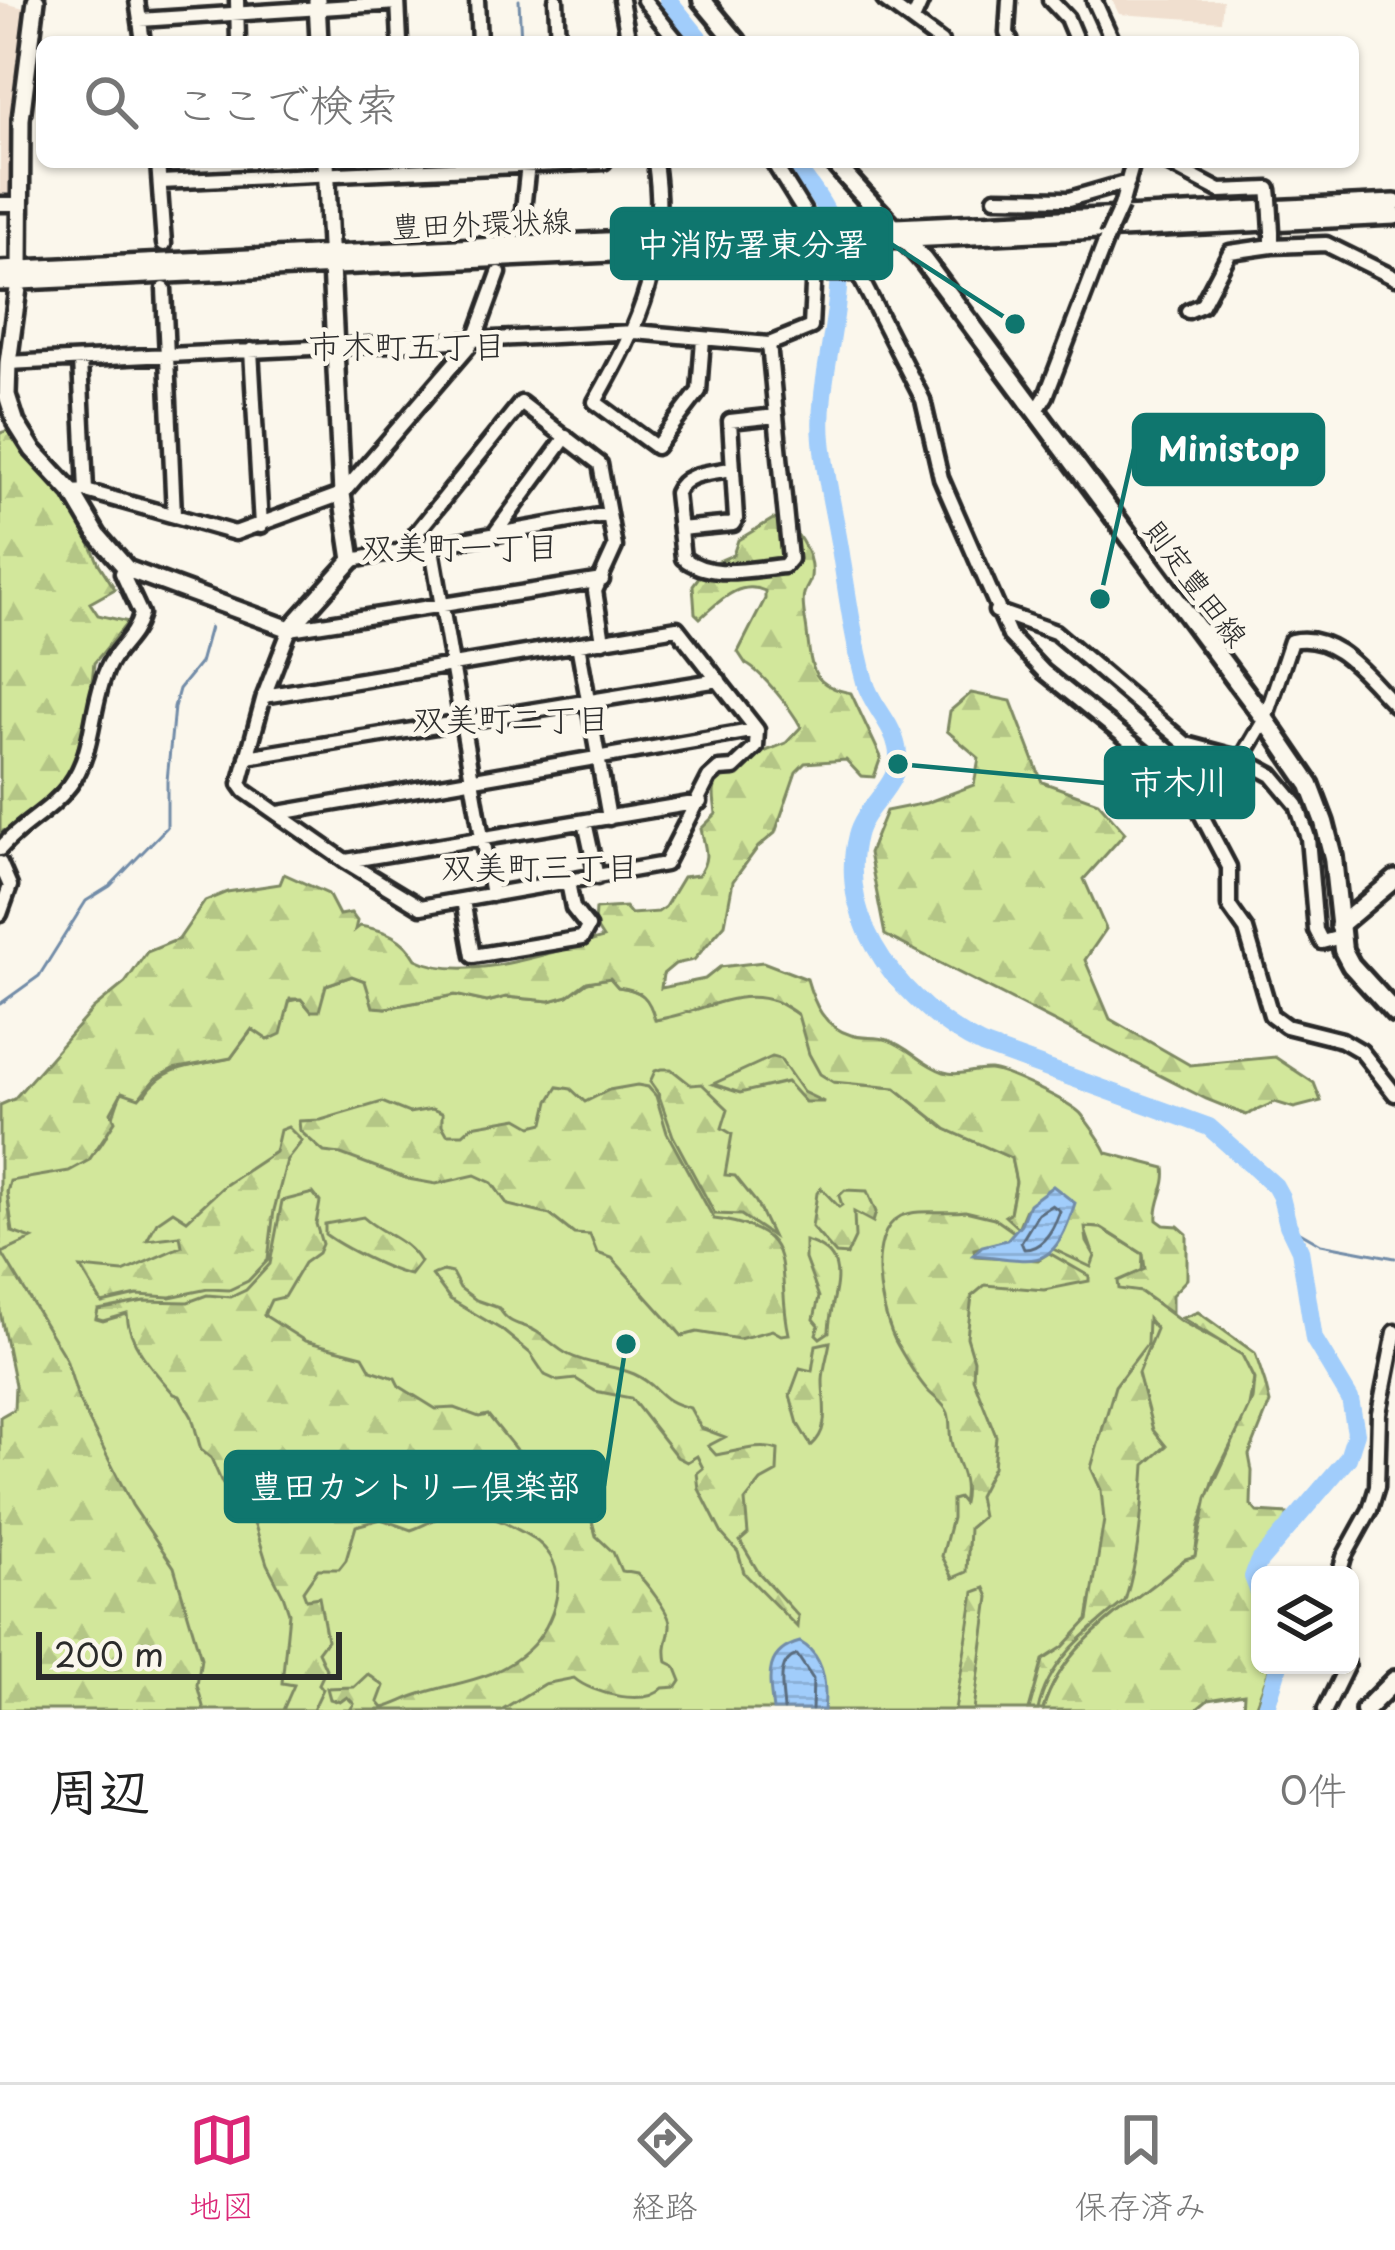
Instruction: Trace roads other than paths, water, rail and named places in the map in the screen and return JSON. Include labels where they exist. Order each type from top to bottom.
[{"type":"main road","points":[[702,0],[732,36]]},
{"type":"main road","name":"則定豊田線","points":[[839,168],[901,234],[1265,718],[1310,785],[1333,857],[1340,931],[1351,965],[1395,1013]]},
{"type":"main road","points":[[1364,1710],[1394,1683]]},
{"type":"street","points":[[36,0],[35,59],[21,118],[19,275],[8,362],[8,427],[79,491],[236,533],[342,494],[475,339],[500,273]]},
{"type":"street","points":[[137,0],[141,36]]},
{"type":"street","points":[[237,0],[238,36]]},
{"type":"street","points":[[477,0],[479,36]]},
{"type":"street","points":[[556,0],[558,36]]},
{"type":"street","points":[[621,0],[627,36]]},
{"type":"street","points":[[644,0],[673,36]]},
{"type":"street","points":[[884,0],[933,36]]},
{"type":"street","points":[[913,20],[922,0]]},
{"type":"street","points":[[1008,36],[1010,0]]},
{"type":"street","points":[[1050,0],[1067,18],[1074,36]]},
{"type":"street","points":[[1094,0],[1110,36]]},
{"type":"street","points":[[140,20],[398,1],[400,36]]},
{"type":"street","points":[[317,5],[319,36]]},
{"type":"street","points":[[159,168],[164,244]]},
{"type":"street","points":[[244,168],[245,180]]},
{"type":"street","points":[[160,182],[245,180],[366,168]]},
{"type":"street","points":[[514,234],[523,210],[528,168]]},
{"type":"street","points":[[655,168],[657,245],[634,332],[595,403],[656,447],[699,391],[703,339]]},
{"type":"street","points":[[8,362],[634,332],[769,344],[812,327],[820,272],[817,238],[777,168]]},
{"type":"street","points":[[1036,412],[1121,206],[1132,168]]},
{"type":"street","points":[[1176,168],[1220,191],[1269,189],[1272,239]]},
{"type":"street","points":[[327,169],[342,494],[352,560]]},
{"type":"street","points":[[995,198],[1069,199],[1128,182]]},
{"type":"street","points":[[0,204],[21,203]]},
{"type":"street","name":"豊田外環状線","points":[[0,270],[19,275],[848,237],[1395,203]]},
{"type":"street","name":"豊田外環状線","points":[[901,234],[1395,216]]},
{"type":"street","points":[[1188,311],[1202,305],[1230,252],[1272,239],[1326,244],[1395,278]]},
{"type":"street","points":[[820,272],[858,272],[923,400],[941,478],[1010,636],[1044,672],[1146,754],[1199,810],[1229,867],[1229,906],[1246,930],[1271,1015],[1286,1026],[1342,1040],[1361,1051],[1395,1094]]},
{"type":"street","name":"豊田外環状線","points":[[0,282],[19,275]]},
{"type":"street","points":[[164,289],[174,515]]},
{"type":"street","points":[[731,469],[693,476],[679,485],[683,558],[715,572],[784,566],[790,559],[769,344]]},
{"type":"street","points":[[251,350],[261,526]]},
{"type":"street","points":[[80,359],[79,491],[98,536],[127,568],[290,628],[602,580]]},
{"type":"street","points":[[411,547],[414,536],[520,403],[600,464],[616,547],[595,591],[603,640]]},
{"type":"street","points":[[680,529],[733,524],[730,421],[776,416]]},
{"type":"street","points":[[496,532],[566,437]]},
{"type":"street","points":[[264,696],[677,628],[757,730],[756,746],[734,768],[719,769],[709,778],[665,864],[421,907],[345,861],[240,784],[264,696],[290,628],[352,560],[609,514]]},
{"type":"street","points":[[431,543],[492,895]]},
{"type":"street","points":[[0,849],[58,801],[86,757],[92,715],[109,662],[135,635],[142,614],[122,573],[127,568]]},
{"type":"street","points":[[996,611],[1054,632],[1186,745],[1242,759],[1272,775],[1297,805],[1307,838],[1316,930],[1322,942],[1395,879]]},
{"type":"street","points":[[1199,810],[1221,794],[1265,718],[1292,641],[1338,648],[1395,705]]},
{"type":"street","points":[[578,644],[608,818]]},
{"type":"street","points":[[247,758],[719,680]]},
{"type":"street","points":[[279,814],[757,730]]},
{"type":"street","points":[[345,861],[700,802]]},
{"type":"street","points":[[585,822],[596,877]]},
{"type":"street","points":[[0,863],[10,886],[0,914]]},
{"type":"street","points":[[463,900],[473,956],[582,938],[589,926],[573,908],[568,882]]},
{"type":"street","points":[[1342,1566],[1377,1487],[1379,1414],[1395,1332]]},
{"type":"street","points":[[1325,1710],[1343,1674]]},
{"type":"water","points":[[1053,1186],[1075,1203],[1058,1243],[1048,1253],[1026,1260],[973,1255],[982,1246],[1007,1240],[1021,1224],[1029,1204]]},
{"type":"water","points":[[800,1642],[815,1655],[822,1672],[824,1710],[773,1710],[770,1677],[774,1660]]},
{"type":"waterway","points":[[519,0],[521,36]]},
{"type":"waterway","points":[[668,0],[697,36]]},
{"type":"waterway","points":[[797,168],[825,208],[836,240],[839,268],[821,413],[823,454],[861,665],[868,690],[897,747],[895,772],[857,835],[856,900],[883,960],[928,1010],[954,1029],[982,1045],[1209,1127],[1275,1186],[1300,1250],[1314,1339],[1350,1399],[1356,1433],[1348,1458],[1257,1566]]},
{"type":"waterway","points":[[0,1004],[39,976],[86,901],[110,886],[167,827],[174,707],[179,689],[200,663],[210,627]]},
{"type":"waterway","points":[[1288,1225],[1321,1244],[1395,1258]]},
{"type":"waterway","points":[[1265,1710],[1276,1674]]},
{"type":"place","name":"中消防署東分署","points":[[1015,324]]},
{"type":"place","name":"Ministop","points":[[1100,599]]},
{"type":"place","name":"市木川","points":[[898,764]]},
{"type":"place","name":"豊田カントリー倶楽部","points":[[626,1344]]},
{"type":"district","name":"市木町五丁目","points":[[407,344]]},
{"type":"district","name":"双美町一丁目","points":[[460,545]]},
{"type":"district","name":"双美町二丁目","points":[[511,717]]},
{"type":"district","name":"双美町三丁目","points":[[540,865]]}]
